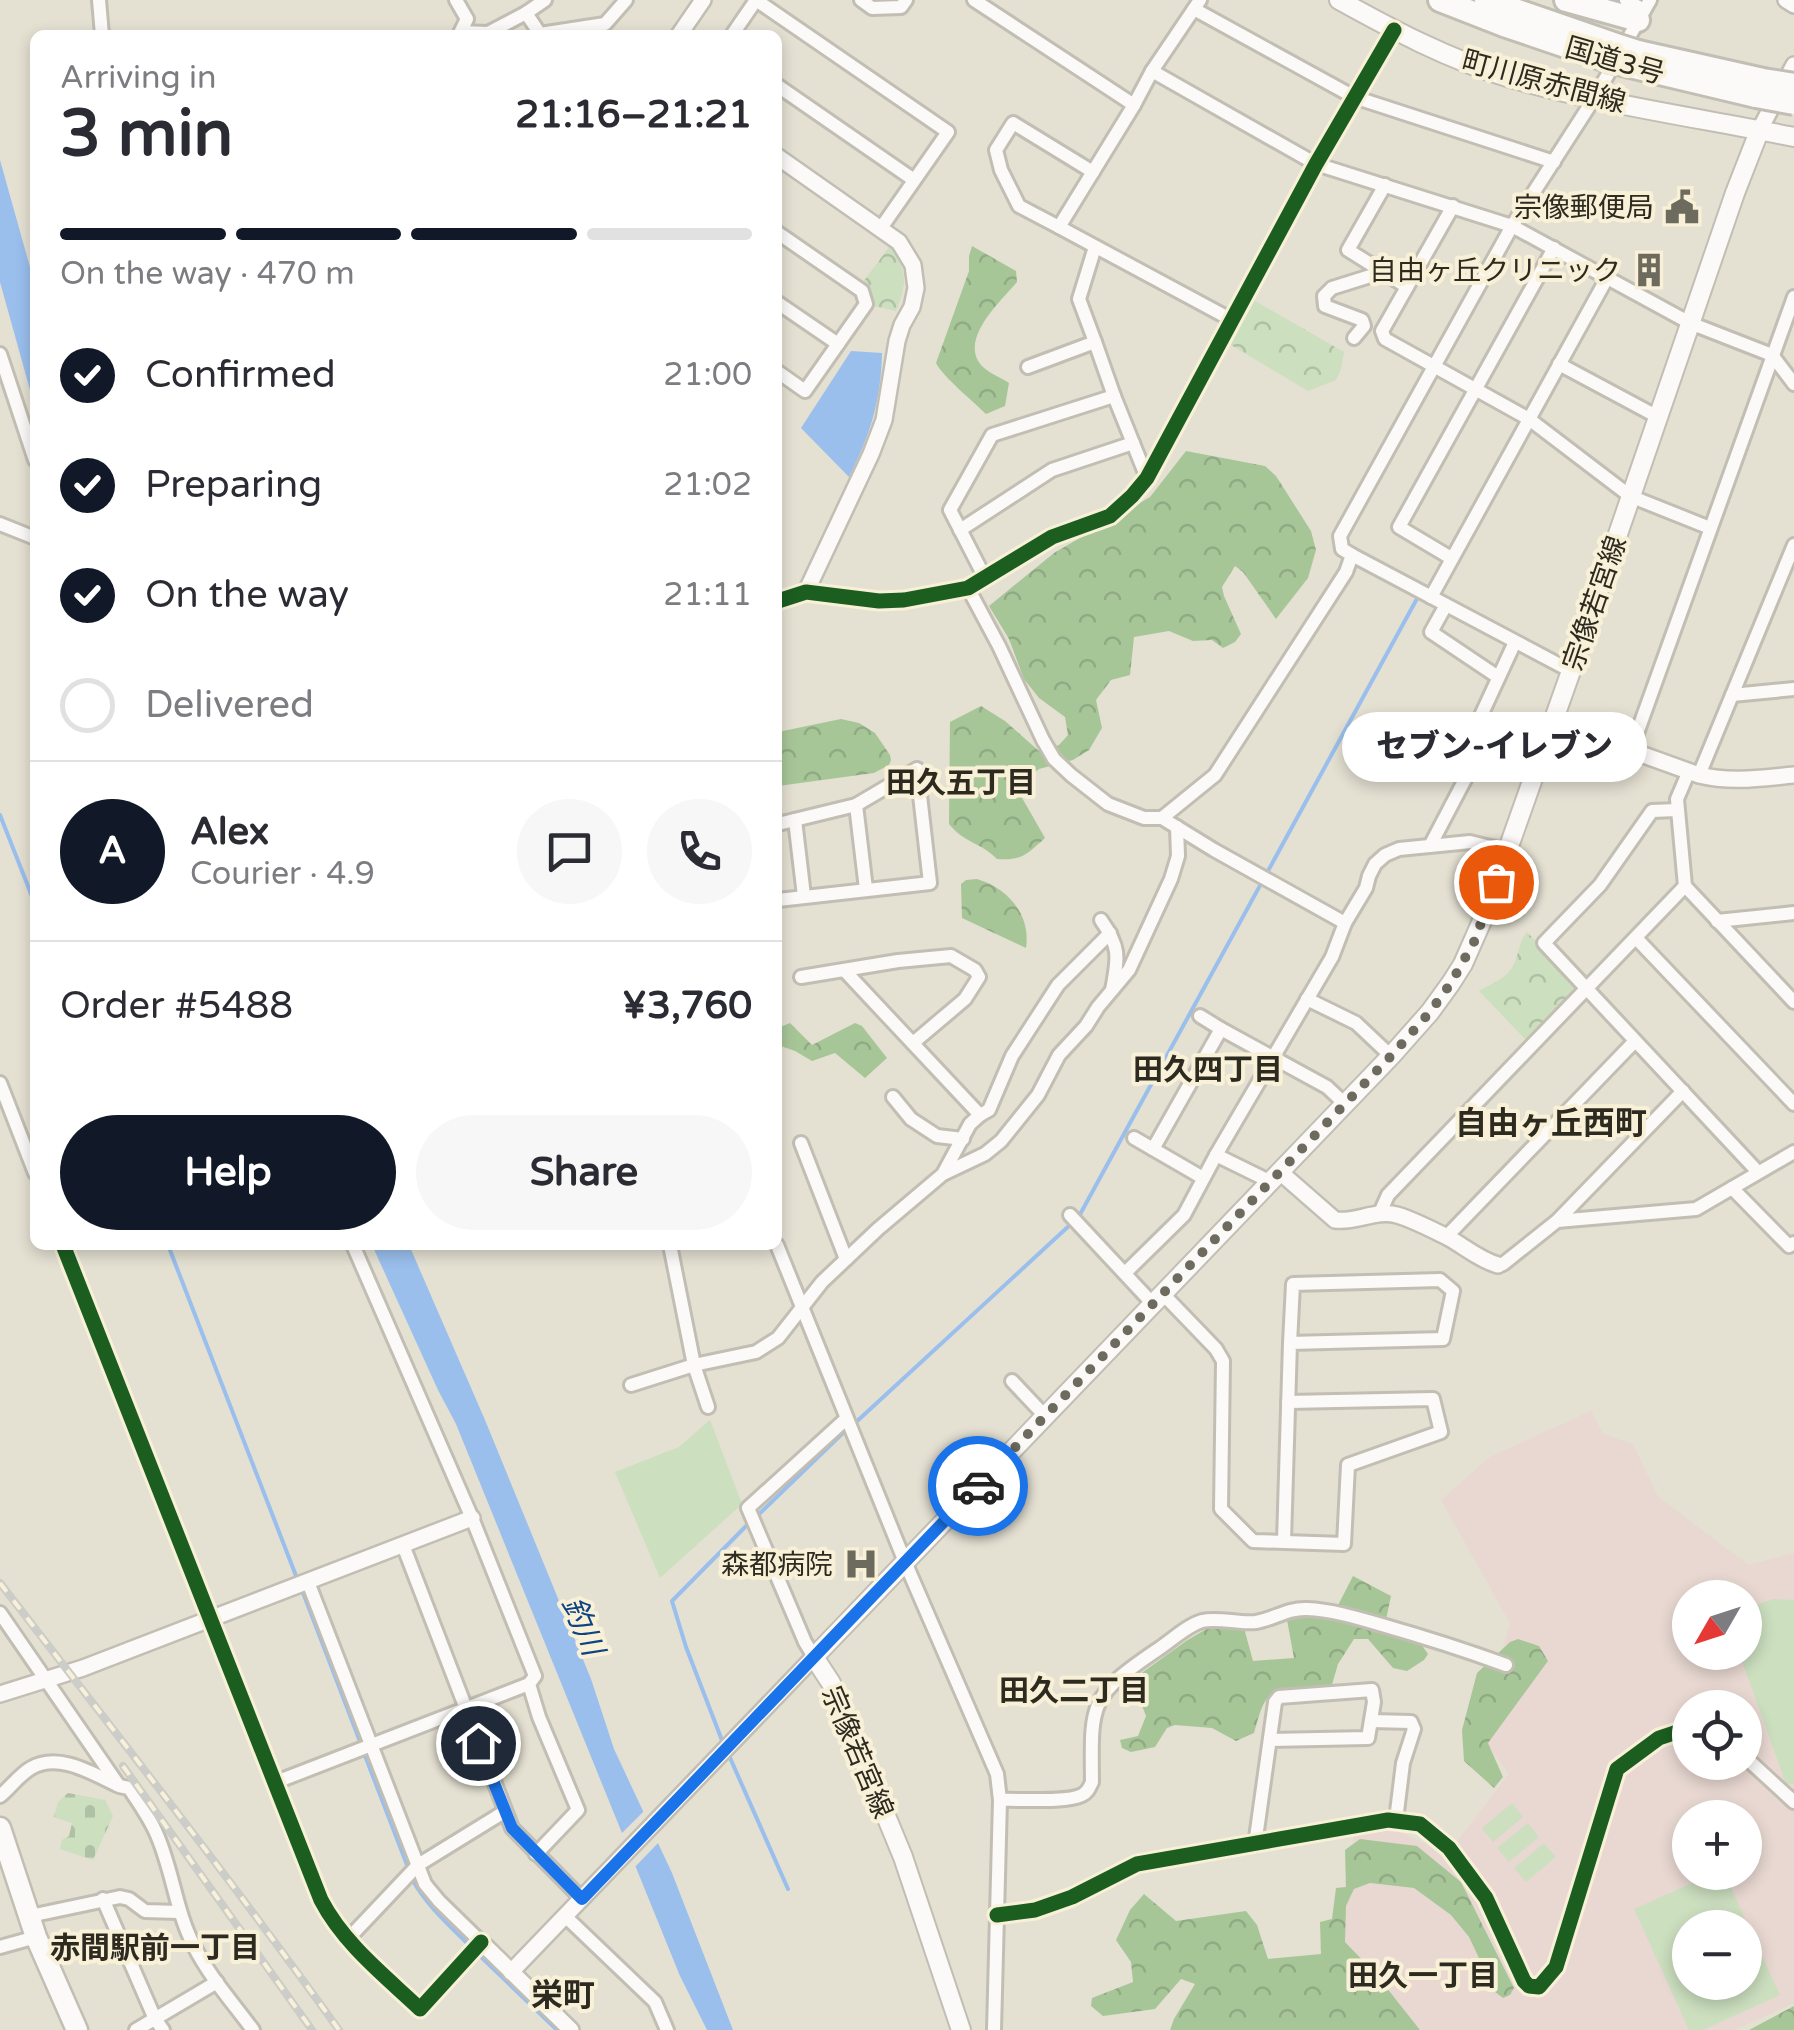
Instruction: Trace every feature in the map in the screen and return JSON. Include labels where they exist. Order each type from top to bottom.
[{"type":"highway","name":"国道3号","points":[[1440,0],[1549,42],[1760,88],[1794,103]]},
{"type":"highway","name":"国道3号","points":[[1486,0],[1623,56]]},
{"type":"highway","points":[[1566,0],[1639,8]]},
{"type":"highway","name":"国道3号","points":[[1760,88],[1794,85]]},
{"type":"main road","name":"町川原赤間線","points":[[1339,0],[1450,56],[1504,76],[1595,98],[1760,129]]},
{"type":"main road","points":[[1760,129],[1794,137]]},
{"type":"main road","name":"宗像若宮線","points":[[961,2030],[902,1857],[831,1682],[814,1657],[1391,1056],[1430,1012],[1463,964],[1485,914],[1760,129]]},
{"type":"main road","points":[[0,1828],[36,1937],[77,2030]]},
{"type":"street","points":[[99,0],[102,30]]},
{"type":"street","points":[[456,0],[467,19],[462,30]]},
{"type":"street","points":[[494,30],[545,0]]},
{"type":"street","points":[[566,30],[605,24],[626,0]]},
{"type":"street","points":[[682,30],[703,0]]},
{"type":"street","points":[[735,30],[756,0],[948,132],[881,228]]},
{"type":"street","points":[[861,0],[872,8],[901,7],[906,0]]},
{"type":"street","points":[[974,0],[1134,105]]},
{"type":"street","points":[[1786,0],[1794,5]]},
{"type":"street","points":[[1059,227],[1152,71],[1197,4],[1354,98],[1554,162]]},
{"type":"street","points":[[1571,671],[1352,555],[1342,549],[1340,536],[1512,226],[1595,98],[1639,8]]},
{"type":"street","points":[[526,13],[537,30]]},
{"type":"street","points":[[782,600],[806,592],[879,601],[904,600],[968,588],[1052,538],[1110,516],[1132,496],[1147,478],[1316,164],[1394,30]]},
{"type":"street","points":[[1760,129],[1794,65]]},
{"type":"street","points":[[1152,71],[1316,164],[1512,226],[1690,323],[1772,355],[1794,384]]},
{"type":"street","points":[[782,89],[914,180]]},
{"type":"street","points":[[1092,172],[1013,123],[996,150],[1019,206],[1232,320]]},
{"type":"street","points":[[782,159],[899,242],[910,258],[916,279],[915,296],[897,341],[889,401],[878,436],[806,592]]},
{"type":"street","points":[[1385,185],[1348,250],[1407,287]]},
{"type":"street","points":[[1453,206],[1382,331],[1385,339],[1529,419],[1630,496],[1710,528]]},
{"type":"street","points":[[782,236],[862,291],[866,304],[805,390],[782,375]]},
{"type":"street","points":[[1095,246],[1080,299],[1147,478]]},
{"type":"street","points":[[1450,558],[1400,527],[1554,248]]},
{"type":"street","points":[[1354,338],[1364,326],[1362,320],[1325,306],[1324,296],[1332,288],[1384,272]]},
{"type":"street","points":[[1431,597],[1607,278]]},
{"type":"street","points":[[1632,750],[1794,297]]},
{"type":"street","points":[[782,305],[838,344]]},
{"type":"street","points":[[1028,367],[1096,342]]},
{"type":"street","points":[[0,354],[30,445]]},
{"type":"street","points":[[1559,364],[1658,417]]},
{"type":"street","points":[[985,578],[950,510],[992,435],[1114,396]]},
{"type":"street","points":[[960,530],[1052,470],[1133,444]]},
{"type":"street","points":[[0,524],[30,536]]},
{"type":"street","points":[[1792,552],[1732,695],[1677,799],[1677,810],[1685,886],[1794,1002]]},
{"type":"street","points":[[1162,818],[1215,775],[1346,572],[1352,555]]},
{"type":"street","points":[[968,588],[1054,759],[1108,804],[1144,818],[1162,818],[1345,923]]},
{"type":"street","points":[[1446,605],[1432,632],[1498,677]]},
{"type":"street","points":[[1430,846],[1472,766],[1472,734],[1515,642]]},
{"type":"street","points":[[1732,695],[1794,689]]},
{"type":"street","points":[[1552,722],[1694,772],[1733,781],[1794,775]]},
{"type":"street","points":[[782,823],[856,805],[917,769],[930,882],[782,899]]},
{"type":"street","points":[[856,805],[866,889]]},
{"type":"street","points":[[1677,810],[1652,811],[1600,885],[1544,943],[1758,1172]]},
{"type":"street","points":[[795,820],[804,896]]},
{"type":"street","points":[[631,1385],[694,1365],[756,1352],[778,1338],[822,1282],[943,1174],[985,1154],[1001,1141],[1038,1095],[1059,1054],[1086,1026],[1128,970],[1171,879],[1178,856],[1177,828]]},
{"type":"street","points":[[1124,1274],[1184,1215],[1332,957],[1375,864],[1398,849],[1470,842],[1507,851]]},
{"type":"street","points":[[1380,1213],[1388,1195],[1685,886]]},
{"type":"street","points":[[1718,921],[1794,913]]},
{"type":"street","points":[[943,1174],[970,1124],[989,1110],[1012,1056],[1058,985],[1106,926],[1117,946],[1111,992]]},
{"type":"street","points":[[1636,938],[1794,1104]]},
{"type":"street","points":[[801,977],[951,956],[976,970],[979,978],[965,999],[913,1043]]},
{"type":"street","points":[[844,970],[980,1116]]},
{"type":"street","points":[[1308,999],[1356,1022],[1391,1056]]},
{"type":"street","points":[[1200,1016],[1327,1088],[1345,1104]]},
{"type":"street","points":[[1153,1149],[1220,1029]]},
{"type":"street","points":[[1446,1237],[1635,1040]]},
{"type":"street","points":[[0,1083],[30,1160]]},
{"type":"street","points":[[1216,1156],[1275,1177],[1334,1220],[1380,1213],[1396,1215],[1498,1265],[1557,1222],[1684,1091]]},
{"type":"street","points":[[894,1097],[911,1119],[937,1136],[963,1139]]},
{"type":"street","points":[[1134,1138],[1203,1178]]},
{"type":"street","points":[[800,1143],[846,1260]]},
{"type":"street","points":[[1557,1222],[1696,1209],[1794,1152]]},
{"type":"street","points":[[1732,1188],[1789,1246],[1794,1243]]},
{"type":"street","points":[[1070,1216],[1124,1274],[1216,1349],[1223,1361],[1221,1509],[1253,1540],[1344,1544],[1348,1464],[1441,1432],[1433,1398],[1288,1402]]},
{"type":"street","points":[[65,1250],[332,1922],[420,2009],[481,1942]]},
{"type":"street","points":[[276,1782],[528,1684],[536,1676],[355,1250]]},
{"type":"street","points":[[671,1250],[694,1365],[708,1407]]},
{"type":"street","points":[[779,1250],[905,1562],[997,1774],[1000,1800],[994,2030]]},
{"type":"street","points":[[1284,1542],[1290,1344],[1293,1284],[1440,1280],[1453,1291],[1444,1338],[1290,1344]]},
{"type":"street","points":[[1012,1381],[1045,1416]]},
{"type":"street","points":[[511,1972],[814,1657],[748,1508],[846,1418]]},
{"type":"street","points":[[0,1694],[210,1620],[472,1518]]},
{"type":"street","points":[[403,1545],[512,1828],[582,1899]]},
{"type":"street","points":[[308,1582],[425,1884],[571,2030]]},
{"type":"street","points":[[1000,1800],[1066,1798],[1081,1796],[1088,1790],[1092,1782],[1092,1740],[1098,1701],[1108,1686],[1197,1623],[1264,1620],[1292,1610],[1310,1609],[1414,1634],[1506,1666]]},
{"type":"street","points":[[0,1613],[120,1786]]},
{"type":"street","points":[[528,1684],[578,1810],[536,1854]]},
{"type":"street","points":[[1254,1844],[1275,1702],[1279,1697],[1372,1690],[1368,1738],[1270,1740]]},
{"type":"street","points":[[1371,1720],[1410,1722],[1414,1728],[1403,1764],[1396,1820]]},
{"type":"street","points":[[997,1915],[1035,1910],[1072,1897],[1137,1864],[1396,1820],[1420,1824],[1449,1848],[1486,1898],[1524,1981],[1539,1987],[1556,1967],[1617,1769],[1659,1738],[1672,1734]]},
{"type":"street","points":[[0,1796],[32,1767],[53,1761],[129,1788],[157,1835],[194,1947],[253,2030]]},
{"type":"street","points":[[1762,1773],[1794,1802]]},
{"type":"street","points":[[347,1940],[418,1865],[504,1812]]},
{"type":"street","points":[[30,1916],[120,1896],[144,1911],[180,1912]]},
{"type":"street","points":[[102,1899],[159,2024]]},
{"type":"street","points":[[565,1916],[655,2002],[667,2030]]},
{"type":"street","points":[[0,1947],[36,1937]]},
{"type":"street","points":[[136,2030],[159,2024],[217,1982]]},
{"type":"shaded area","points":[[1591,1411],[1603,1434],[1633,1444],[1658,1497],[1748,1565],[1794,1553],[1794,2003],[1735,2030],[1405,2030],[1333,1944],[1355,1833],[1400,1832],[1444,1858],[1509,1774],[1479,1733],[1510,1623],[1441,1500],[1490,1457]]},
{"type":"green space","points":[[890,246],[904,277],[896,311],[874,306],[863,282]]},
{"type":"green space","points":[[972,246],[1016,271],[1017,282],[985,321],[975,344],[981,365],[1009,383],[1005,406],[986,414],[936,363],[969,271]]},
{"type":"green space","points":[[1250,298],[1344,352],[1336,380],[1308,391],[1226,342]]},
{"type":"green space","points":[[1186,451],[1265,466],[1276,476],[1311,531],[1316,550],[1308,578],[1276,619],[1235,566],[1222,587],[1241,634],[1223,648],[1212,640],[1193,641],[1169,631],[1134,637],[1130,675],[1111,680],[1096,700],[1102,728],[1089,750],[1073,760],[1039,769],[1024,780],[1021,796],[1045,838],[1024,855],[997,859],[949,824],[950,722],[981,706],[1039,751],[1059,745],[1068,735],[1065,717],[1039,698],[1024,679],[1009,639],[989,606],[1054,553],[1150,497]]},
{"type":"green space","points":[[841,719],[859,723],[875,733],[891,760],[874,773],[782,785],[782,731]]},
{"type":"green space","points":[[977,879],[998,889],[1015,904],[1025,925],[1026,948],[962,918],[961,884]]},
{"type":"green space","points":[[1527,932],[1578,991],[1527,1041],[1479,991],[1508,973]]},
{"type":"green space","points":[[790,1023],[812,1045],[855,1023],[862,1026],[887,1058],[865,1078],[835,1053],[812,1061],[782,1046],[782,1026]]},
{"type":"green space","points":[[710,1420],[742,1504],[660,1578],[615,1472],[679,1447]]},
{"type":"green space","points":[[1353,1576],[1391,1596],[1384,1629],[1421,1644],[1428,1654],[1424,1660],[1407,1671],[1393,1668],[1368,1639],[1354,1639],[1338,1664],[1331,1688],[1296,1688],[1272,1695],[1262,1708],[1254,1733],[1236,1741],[1212,1728],[1175,1725],[1167,1728],[1155,1747],[1131,1752],[1122,1748],[1120,1740],[1138,1736],[1146,1716],[1132,1680],[1213,1625],[1244,1628],[1253,1661],[1294,1658],[1287,1620],[1332,1617]]},
{"type":"green space","points":[[1794,1600],[1794,1784],[1786,1784],[1762,1717],[1762,1690],[1752,1690],[1745,1670],[1762,1670],[1762,1603]]},
{"type":"green space","points":[[1518,1639],[1539,1646],[1548,1661],[1488,1743],[1503,1777],[1494,1788],[1464,1761],[1462,1730],[1477,1673]]},
{"type":"green space","points":[[68,1793],[105,1800],[113,1816],[93,1860],[60,1849],[72,1823],[54,1817],[58,1802]]},
{"type":"green space","points":[[1512,1803],[1523,1817],[1493,1842],[1482,1828]]},
{"type":"green space","points":[[1528,1823],[1539,1837],[1509,1862],[1497,1848]]},
{"type":"green space","points":[[1360,1839],[1417,1846],[1461,1882],[1514,1988],[1510,1995],[1503,1998],[1495,1992],[1469,1937],[1451,1915],[1414,1888],[1370,1883],[1354,1889],[1346,1906],[1345,1942],[1420,2030],[1170,2030],[1195,1984],[1181,1979],[1155,2009],[1103,2016],[1091,2006],[1092,1998],[1133,1982],[1131,1962],[1116,1940],[1130,1910],[1144,1894],[1176,1921],[1246,1911],[1257,1925],[1268,1959],[1321,1954],[1320,1922],[1332,1919],[1336,1888],[1346,1887],[1345,1850]]},
{"type":"green space","points":[[1544,1843],[1556,1857],[1526,1882],[1514,1868]]},
{"type":"green space","points":[[1677,1890],[1732,1890],[1741,1910],[1672,1910],[1672,1993],[1634,1909]]},
{"type":"green space","points":[[1762,1956],[1780,1995],[1703,2030],[1689,2030],[1675,2000],[1762,2000]]},
{"type":"green space","points":[[1794,2006],[1794,2030],[1749,2030]]},
{"type":"water","points":[[0,160],[30,267],[30,390],[0,282]]},
{"type":"water","points":[[851,351],[882,353],[873,417],[849,477],[801,428]]},
{"type":"water","points":[[374,1250],[411,1250],[591,1679],[614,1749],[672,1873],[733,2030],[707,2030],[680,1976],[456,1424]]},
{"type":"pier","points":[[647,1808],[662,1839],[631,1871],[618,1837]]},
{"type":"waterway","points":[[1078,1218],[1419,595]]},
{"type":"waterway","points":[[0,815],[30,891]]},
{"type":"waterway","points":[[854,1424],[1071,1224]]},
{"type":"waterway","points":[[170,1250],[298,1581]]},
{"type":"waterway","points":[[756,1517],[846,1430]]},
{"type":"waterway","points":[[723,1743],[672,1601],[749,1523]]},
{"type":"waterway","points":[[302,1590],[361,1744]]},
{"type":"waterway","points":[[727,1751],[788,1889]]},
{"type":"waterway","points":[[364,1753],[409,1870]]},
{"type":"waterway","points":[[412,1879],[432,1907],[471,1947]]},
{"type":"waterway","points":[[478,1954],[557,2030]]},
{"type":"railway","points":[[0,1583],[339,2030]]},
{"type":"railway","points":[[123,1766],[312,2030]]},
{"type":"cycle path","points":[[782,600],[806,592],[879,601],[904,600],[968,588],[1052,537],[1110,516],[1132,496],[1147,478],[1316,164],[1394,30]]},
{"type":"cycle path","points":[[65,1250],[330,1916],[366,1958],[420,2009],[481,1942]]},
{"type":"cycle path","points":[[997,1915],[1035,1910],[1072,1897],[1137,1864],[1388,1820],[1420,1824],[1449,1848],[1486,1898],[1524,1981],[1539,1987],[1556,1967],[1617,1769],[1659,1738],[1672,1734]]},
{"type":"way so far","points":[[978,1486],[1430,1012],[1463,964],[1496,882]]},
{"type":"place","name":"宗像郵便局","points":[[1682,207]]},
{"type":"place","name":"自由ヶ丘クリニック","points":[[1649,270]]},
{"type":"place","name":"セブン-イレブン","points":[[1496,882]]},
{"type":"place","name":"森都病院","points":[[861,1564]]},
{"type":"district","name":"田久五丁目","points":[[961,783]]},
{"type":"district","name":"田久四丁目","points":[[1208,1070]]},
{"type":"district","name":"自由ヶ丘西町","points":[[1551,1123]]},
{"type":"district","name":"田久二丁目","points":[[1074,1691]]},
{"type":"district","name":"赤間駅前一丁目","points":[[155,1948]]},
{"type":"district","name":"田久一丁目","points":[[1423,1976]]},
{"type":"district","name":"栄町","points":[[563,1995]]},
{"type":"route","points":[[478,1743],[512,1828],[582,1899],[978,1486]]},
{"type":"water label","name":"釣川","points":[[583,1626]]}]
